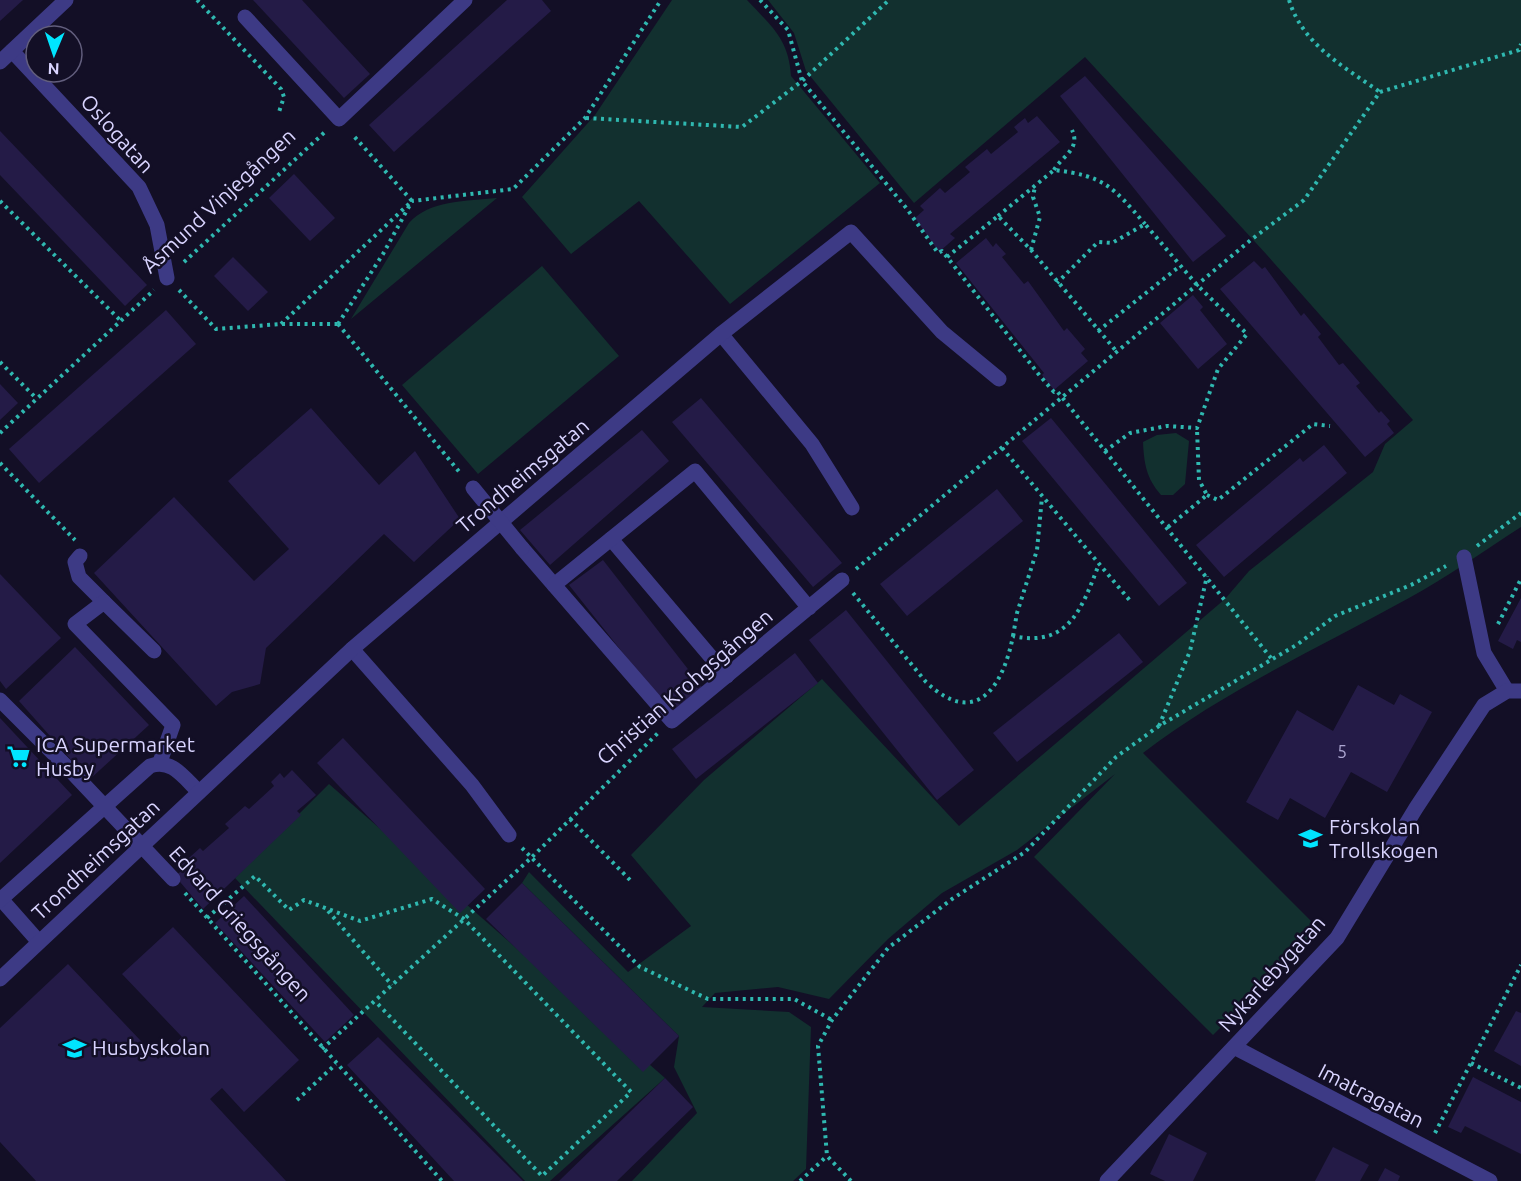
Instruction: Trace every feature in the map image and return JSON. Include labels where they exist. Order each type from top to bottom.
[{"type":"street","points":[[0,62],[66,0]]},
{"type":"street","points":[[245,17],[339,119],[465,0]]},
{"type":"street","name":"Oslogatan","points":[[12,51],[139,187],[157,225],[167,278]]},
{"type":"street","name":"Trondheimsgatan","points":[[0,979],[352,649],[721,334],[851,232],[942,332],[999,379]]},
{"type":"street","points":[[721,334],[812,444],[852,508]]},
{"type":"street","points":[[554,585],[695,471],[809,608]]},
{"type":"street","points":[[473,488],[672,721]]},
{"type":"street","points":[[611,539],[727,676]]},
{"type":"street","points":[[80,556],[75,562],[79,578],[154,651]]},
{"type":"street","name":"Nykarlebygatan","points":[[1107,1181],[1337,938],[1416,807],[1484,705],[1514,691],[1484,653],[1464,556]]},
{"type":"street","name":"Christian Krohgsgången","points":[[672,721],[842,580]]},
{"type":"street","points":[[104,602],[75,624],[173,725],[160,762]]},
{"type":"street","points":[[352,649],[472,785],[509,835]]},
{"type":"street","name":"Edvard Griegsgången","points":[[0,700],[173,879]]},
{"type":"street","points":[[39,942],[0,900],[150,766],[160,762],[172,766],[199,792]]},
{"type":"street","name":"Imatragatan","points":[[1234,1047],[1490,1181]]},
{"type":"path","points":[[197,0],[281,89],[284,97],[278,115]]},
{"type":"path","points":[[281,324],[411,201],[513,189],[585,118],[661,0]]},
{"type":"path","points":[[760,0],[788,30],[802,81],[907,209],[938,253],[942,251],[947,257],[1040,376],[1062,398],[1168,527],[1271,658]]},
{"type":"path","points":[[585,118],[742,127],[802,81],[889,0]]},
{"type":"path","points":[[1288,0],[1300,26],[1314,45],[1380,92]]},
{"type":"path","points":[[1042,496],[1037,550],[1017,613],[1001,679],[980,699],[959,704],[939,694],[926,682],[842,580],[1197,285],[1304,200],[1380,92],[1520,50],[1521,44]]},
{"type":"path","points":[[339,119],[411,201]]},
{"type":"path","name":"Åsmund Vinjegången","points":[[0,433],[339,119]]},
{"type":"path","points":[[947,257],[1054,170],[1073,148],[1075,139],[1072,130]]},
{"type":"path","points":[[1054,170],[1084,173],[1109,185],[1197,285],[1247,334],[1218,369],[1197,428],[1199,480],[1208,495],[1218,500],[1313,424],[1330,426]]},
{"type":"path","points":[[1031,250],[1040,217],[1033,197],[1035,185]]},
{"type":"path","points":[[0,201],[120,320]]},
{"type":"path","points":[[338,324],[383,254],[411,201]]},
{"type":"path","points":[[998,216],[1031,250],[1117,352]]},
{"type":"path","points":[[1057,283],[1098,242],[1112,243],[1145,224]]},
{"type":"path","points":[[1098,331],[1180,266]]},
{"type":"path","points":[[167,278],[216,329],[281,324],[338,324]]},
{"type":"path","points":[[338,324],[473,488]]},
{"type":"path","points":[[0,362],[36,398]]},
{"type":"path","points":[[1105,451],[1130,433],[1167,426],[1197,428]]},
{"type":"path","points":[[1002,448],[1132,603]]},
{"type":"path","points":[[0,463],[80,545],[80,556]]},
{"type":"path","points":[[1168,527],[1208,495]]},
{"type":"path","points":[[850,1181],[827,1156],[818,1046],[832,1020],[888,948],[952,899],[1025,852],[1116,757],[1159,726],[1298,644],[1335,616],[1411,585],[1464,556],[1521,513]]},
{"type":"path","points":[[1013,636],[1029,640],[1051,637],[1073,619],[1086,598],[1099,564]]},
{"type":"path","points":[[1159,726],[1190,651],[1207,575]]},
{"type":"path","points":[[1495,630],[1521,579]]},
{"type":"path","name":"Christian Krohgsgången","points":[[322,1049],[531,858],[672,721]]},
{"type":"path","points":[[570,819],[631,881]]},
{"type":"path","points":[[531,858],[640,967],[708,999],[794,999],[832,1020]]},
{"type":"path","points":[[207,918],[255,876],[289,910],[304,900],[360,921],[432,899],[464,919],[632,1092],[542,1176],[540,1181]]},
{"type":"path","name":"Edvard Griegsgången","points":[[173,879],[336,1065],[442,1181]]},
{"type":"path","points":[[327,909],[392,985]]},
{"type":"path","points":[[1427,1149],[1521,965]]},
{"type":"path","points":[[375,1001],[542,1176]]},
{"type":"path","points":[[1470,1063],[1521,1088]]},
{"type":"path","points":[[297,1100],[336,1065]]},
{"type":"path","points":[[800,1181],[827,1156]]},
{"type":"green space","points":[[672,0],[747,0],[783,43],[790,63],[791,76],[880,183],[730,304],[639,201],[571,254],[522,197],[595,115]]},
{"type":"green space","points":[[768,0],[1521,0],[1521,527],[1423,590],[1239,689],[1174,730],[1143,753],[1319,929],[1213,1035],[1034,857],[1115,774],[1017,850],[942,893],[888,939],[829,999],[778,987],[715,993],[702,1007],[789,1012],[811,1027],[806,1169],[793,1181],[632,1181],[697,1113],[674,1067],[679,1036],[522,883],[529,872],[628,972],[691,926],[631,855],[704,780],[822,679],[959,826],[1225,599],[1249,571],[1373,472],[1385,444],[1413,420],[1267,255],[1085,57],[914,203],[806,71],[794,33]]},
{"type":"green space","points":[[497,198],[351,319],[409,223],[417,215],[450,203]]},
{"type":"green space","points":[[542,266],[619,356],[478,474],[402,385]]},
{"type":"green space","points":[[1176,433],[1189,441],[1185,484],[1173,495],[1161,495],[1147,470],[1143,442],[1157,435]]},
{"type":"green space","points":[[329,784],[665,1078],[550,1181],[525,1181],[235,878]]},
{"type":"building","points":[[0,0],[23,0],[0,21]]},
{"type":"building","points":[[253,0],[302,0],[370,74],[344,98]]},
{"type":"building","points":[[507,0],[542,0],[551,11],[394,152],[369,125]]},
{"type":"building","points":[[1085,76],[1226,236],[1193,262],[1060,96]]},
{"type":"building","points":[[1037,116],[1060,142],[950,234],[955,238],[939,252],[915,218],[924,210],[920,206],[940,188],[945,193],[970,172],[965,167],[987,149],[991,154],[1018,132],[1014,127],[1025,118],[1028,123]]},
{"type":"building","points":[[0,131],[147,285],[125,306],[0,175]]},
{"type":"building","points":[[294,174],[335,218],[310,241],[269,198]]},
{"type":"building","points":[[986,238],[993,247],[996,243],[1006,254],[1002,257],[1024,284],[1028,281],[1064,331],[1067,328],[1085,349],[1081,353],[1088,361],[1054,390],[1042,375],[1044,373],[956,263]]},
{"type":"building","points":[[233,257],[268,292],[248,311],[214,276]]},
{"type":"building","points":[[1254,261],[1262,269],[1265,267],[1301,316],[1304,313],[1321,334],[1318,337],[1339,365],[1343,363],[1360,383],[1356,386],[1379,413],[1381,411],[1390,421],[1387,424],[1394,433],[1365,457],[1220,289]]},
{"type":"building","points":[[1193,295],[1203,307],[1200,310],[1227,344],[1198,369],[1160,323]]},
{"type":"building","points":[[166,310],[196,344],[39,483],[9,449]]},
{"type":"building","points":[[0,384],[18,403],[0,420]]},
{"type":"building","points":[[701,398],[842,563],[813,587],[672,422]]},
{"type":"building","points":[[311,408],[379,485],[415,451],[460,519],[414,562],[384,534],[266,648],[260,684],[232,692],[216,706],[94,573],[174,497],[254,581],[289,549],[228,481]]},
{"type":"building","points":[[1051,418],[1187,583],[1159,606],[1022,441]]},
{"type":"building","points":[[642,430],[669,461],[550,565],[520,530]]},
{"type":"building","points":[[1324,445],[1347,473],[1224,577],[1196,545],[1300,458],[1303,462]]},
{"type":"building","points":[[997,489],[1023,521],[907,616],[880,584]]},
{"type":"building","points":[[603,560],[705,691],[673,716],[569,585]]},
{"type":"building","points":[[0,574],[61,638],[6,689],[0,681]]},
{"type":"building","points":[[1521,598],[1521,642],[1517,640],[1513,649],[1498,641]]},
{"type":"building","points":[[846,610],[974,770],[937,800],[809,640]]},
{"type":"building","points":[[1119,633],[1143,662],[1017,762],[993,733]]},
{"type":"building","points":[[75,647],[149,725],[89,780],[19,701]]},
{"type":"building","points":[[795,653],[818,683],[696,779],[672,749]]},
{"type":"building","name":"Förskolan Trollskogen","points":[[1358,685],[1394,705],[1400,694],[1432,712],[1387,792],[1351,772],[1325,818],[1290,798],[1278,820],[1246,802],[1297,710],[1333,731]]},
{"type":"building","name":"ICA Supermarket Husby","points":[[0,718],[72,795],[0,863]]},
{"type":"building","points":[[343,738],[485,889],[460,913],[317,763]]},
{"type":"building","points":[[292,770],[316,795],[297,811],[301,815],[203,909],[175,876],[184,869],[180,866],[200,848],[203,851],[229,828],[225,824],[245,806],[249,809],[274,786],[271,782],[280,773],[284,778]]},
{"type":"building","points":[[522,883],[679,1036],[643,1072],[486,919]]},
{"type":"building","points":[[244,896],[354,1015],[325,1042],[215,923]]},
{"type":"building","name":"Husbyskolan","points":[[173,927],[299,1060],[244,1112],[222,1088],[210,1099],[286,1181],[36,1181],[0,1142],[0,1028],[68,964],[158,1059],[182,1037],[122,974]]},
{"type":"building","points":[[1516,1011],[1521,1013],[1521,1066],[1494,1051]]},
{"type":"building","points":[[378,1037],[523,1181],[454,1181],[347,1065]]},
{"type":"building","points":[[1473,1077],[1521,1102],[1521,1154],[1465,1126],[1461,1133],[1448,1127]]},
{"type":"building","points":[[665,1078],[693,1107],[617,1181],[559,1181]]},
{"type":"building","points":[[1169,1134],[1207,1153],[1193,1181],[1165,1181],[1150,1174]]},
{"type":"building","points":[[1333,1147],[1369,1165],[1360,1181],[1315,1181]]},
{"type":"building","points":[[1385,1168],[1400,1176],[1398,1181],[1378,1181]]},
{"type":"place","name":"ICA Supermarket Husby","points":[[18,757]]},
{"type":"place","name":"Förskolan Trollskogen","points":[[1311,839]]},
{"type":"place","name":"Husbyskolan","points":[[74,1048]]}]
